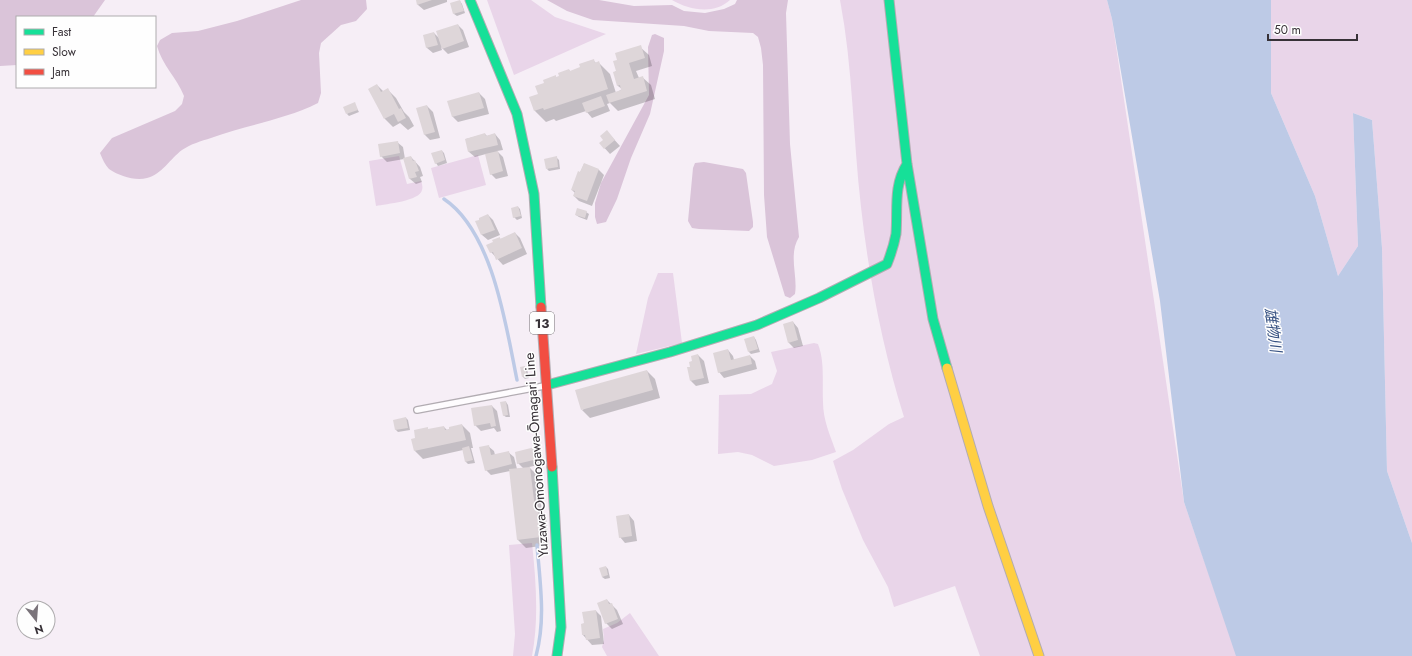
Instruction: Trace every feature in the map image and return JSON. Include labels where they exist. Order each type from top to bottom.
[{"type":"street","name":"Yuzawa-Omonogawa-Ōmagari Line","points":[[470,0],[517,114],[534,194],[551,437],[560,604],[561,627],[557,656]]},
{"type":"street","points":[[889,0],[907,164],[933,319],[988,506],[1039,656]]},
{"type":"street","points":[[547,385],[670,352],[757,326],[819,298],[887,264],[892,254],[896,232],[899,180],[907,164]]},
{"type":"lane","points":[[417,410],[547,385]]},
{"type":"shaded area","points":[[0,0],[105,0],[94,16],[16,16],[16,65],[0,66]]},
{"type":"shaded area","points":[[301,0],[366,0],[367,9],[356,21],[341,25],[321,43],[319,53],[321,93],[318,103],[292,114],[224,133],[192,144],[178,153],[161,170],[147,178],[137,179],[127,177],[117,174],[109,169],[100,153],[112,138],[175,111],[182,104],[184,96],[181,89],[159,53],[157,46],[160,40],[172,33],[198,31],[237,21]]},
{"type":"shaded area","points":[[487,0],[531,0],[555,17],[606,34],[514,75]]},
{"type":"shaded area","points":[[547,0],[599,0],[634,6],[672,5],[684,11],[705,13],[724,9],[735,4],[737,0],[788,0],[786,13],[790,144],[799,237],[794,251],[795,294],[790,298],[785,296],[767,237],[764,195],[763,65],[758,37],[753,33],[709,31],[684,26],[593,20],[567,11]]},
{"type":"shaded area","points":[[672,0],[730,0],[717,8],[701,9],[686,6]]},
{"type":"shaded area","points":[[840,0],[1107,0],[1112,19],[1184,502],[1237,656],[980,656],[955,586],[894,607],[888,587],[863,540],[842,489],[833,461],[853,450],[889,424],[904,417],[883,340],[864,234],[858,181],[848,51]]},
{"type":"shaded area","points":[[1271,0],[1412,0],[1412,543],[1387,471],[1382,248],[1372,120],[1353,113],[1358,246],[1338,276],[1315,196],[1271,93]]},
{"type":"shaded area","points":[[655,34],[664,38],[664,51],[650,114],[631,158],[617,199],[606,222],[597,224],[595,217],[595,203],[601,183],[649,95],[648,47],[652,35]]},
{"type":"shaded area","points":[[478,155],[486,185],[439,198],[431,168]]},
{"type":"shaded area","points":[[399,156],[407,184],[421,181],[422,190],[420,194],[415,197],[376,206],[369,161]]},
{"type":"shaded area","points":[[704,162],[743,169],[746,173],[753,222],[753,227],[749,231],[692,228],[688,221],[693,168],[695,163]]},
{"type":"shaded area","points":[[658,273],[673,273],[682,343],[636,354],[648,298]]},
{"type":"shaded area","points":[[814,343],[818,344],[822,358],[824,415],[836,452],[812,460],[774,466],[752,455],[738,452],[718,454],[719,395],[751,394],[772,384],[777,371],[771,352]]},
{"type":"shaded area","points":[[532,543],[536,586],[536,628],[532,656],[513,656],[515,634],[509,545]]},
{"type":"shaded area","points":[[630,613],[659,656],[607,656],[602,647],[604,640],[603,629],[617,623]]},
{"type":"water","name":"雄物川","points":[[1107,0],[1271,0],[1271,93],[1315,196],[1338,276],[1358,246],[1353,113],[1372,120],[1382,248],[1387,471],[1412,543],[1412,656],[1236,656],[1184,502],[1160,301],[1112,19]]},
{"type":"building","points":[[416,0],[432,0],[417,5]]},
{"type":"building","points":[[460,0],[464,11],[453,14],[450,3]]},
{"type":"building","points":[[458,24],[464,41],[442,49],[436,31]]},
{"type":"building","points":[[434,32],[438,45],[426,48],[423,35]]},
{"type":"building","points":[[641,45],[645,58],[629,63],[634,79],[643,76],[647,91],[609,103],[606,95],[621,90],[620,85],[617,86],[613,72],[616,71],[613,61],[617,60],[615,53]]},
{"type":"building","points":[[594,59],[595,63],[599,61],[608,89],[544,110],[543,108],[534,111],[529,97],[538,94],[535,86],[544,83],[543,80],[556,75],[556,77],[559,76],[558,73],[569,69],[570,71],[580,67],[579,64]]},
{"type":"building","points":[[377,84],[381,92],[388,88],[399,109],[401,108],[406,118],[398,122],[394,114],[384,119],[368,89]]},
{"type":"building","points":[[479,92],[484,108],[452,117],[447,101]]},
{"type":"building","points":[[601,96],[605,106],[586,113],[582,103]]},
{"type":"building","points":[[355,102],[358,110],[346,114],[343,107]]},
{"type":"building","points":[[427,105],[435,132],[424,135],[416,108]]},
{"type":"building","points":[[607,130],[615,140],[604,149],[599,143],[603,140],[600,136]]},
{"type":"building","points":[[485,133],[486,136],[495,133],[498,145],[468,152],[465,139]]},
{"type":"building","points":[[398,141],[400,153],[380,157],[378,144]]},
{"type":"building","points":[[442,150],[445,160],[435,164],[431,153]]},
{"type":"building","points":[[498,151],[503,171],[490,175],[485,154]]},
{"type":"building","points":[[411,156],[413,161],[415,160],[419,171],[415,172],[417,177],[409,179],[403,158]]},
{"type":"building","points":[[557,156],[558,167],[546,169],[544,159]]},
{"type":"building","points":[[584,163],[599,169],[587,201],[573,196],[575,191],[571,190],[578,171],[580,172]]},
{"type":"building","points":[[518,206],[521,216],[513,218],[511,208]]},
{"type":"building","points":[[577,208],[587,211],[585,218],[575,215]]},
{"type":"building","points":[[488,214],[495,230],[481,235],[475,221]]},
{"type":"building","points":[[515,232],[522,248],[496,260],[493,252],[490,253],[486,245],[493,242],[492,240],[500,237],[500,239]]},
{"type":"building","points":[[793,321],[798,340],[788,343],[783,324]]},
{"type":"building","points":[[754,336],[758,349],[748,352],[744,339]]},
{"type":"building","points":[[728,349],[731,360],[750,355],[752,364],[718,373],[713,353]]},
{"type":"building","points":[[698,354],[704,378],[690,381],[687,367],[690,367],[689,362],[692,361],[691,356]]},
{"type":"building","points":[[525,366],[527,376],[522,377],[520,367]]},
{"type":"building","points":[[647,370],[653,390],[581,410],[575,390]]},
{"type":"building","points":[[506,401],[508,415],[503,416],[500,402]]},
{"type":"building","points":[[492,405],[496,426],[491,427],[490,423],[474,426],[471,408]]},
{"type":"building","points":[[406,417],[408,428],[395,430],[393,420]]},
{"type":"building","points":[[462,424],[466,440],[414,451],[411,439],[415,438],[414,430],[444,426],[445,430],[449,429],[449,427]]},
{"type":"building","points":[[489,445],[491,455],[509,451],[512,464],[485,471],[479,447]]},
{"type":"building","points":[[469,446],[473,460],[465,462],[462,448]]},
{"type":"building","points":[[535,447],[538,459],[517,464],[515,452]]},
{"type":"building","points":[[530,467],[535,508],[538,507],[541,537],[517,540],[509,469]]},
{"type":"building","points":[[629,514],[632,536],[619,538],[616,516]]},
{"type":"building","points":[[606,566],[608,575],[602,577],[599,568]]},
{"type":"building","points":[[607,599],[609,604],[612,603],[618,619],[605,624],[597,603]]},
{"type":"building","points":[[596,610],[600,638],[586,640],[585,635],[582,635],[581,624],[584,623],[582,612]]},
{"type":"waterway","points":[[444,199],[461,214],[475,234],[486,257],[502,308],[517,380]]},
{"type":"waterway","points":[[536,656],[542,615],[537,545]]},
{"type":"traffic: fast","points":[[470,0],[517,114],[534,194],[541,307]]},
{"type":"traffic: fast","points":[[889,0],[907,164],[933,319],[947,368]]},
{"type":"traffic: fast","points":[[547,385],[670,352],[757,325],[819,298],[887,264],[896,234],[898,189],[907,164]]},
{"type":"traffic: fast","points":[[552,467],[561,627],[557,656]]},
{"type":"traffic: slow","points":[[947,368],[988,506],[1039,656]]},
{"type":"traffic: jam","points":[[541,307],[552,467]]}]
